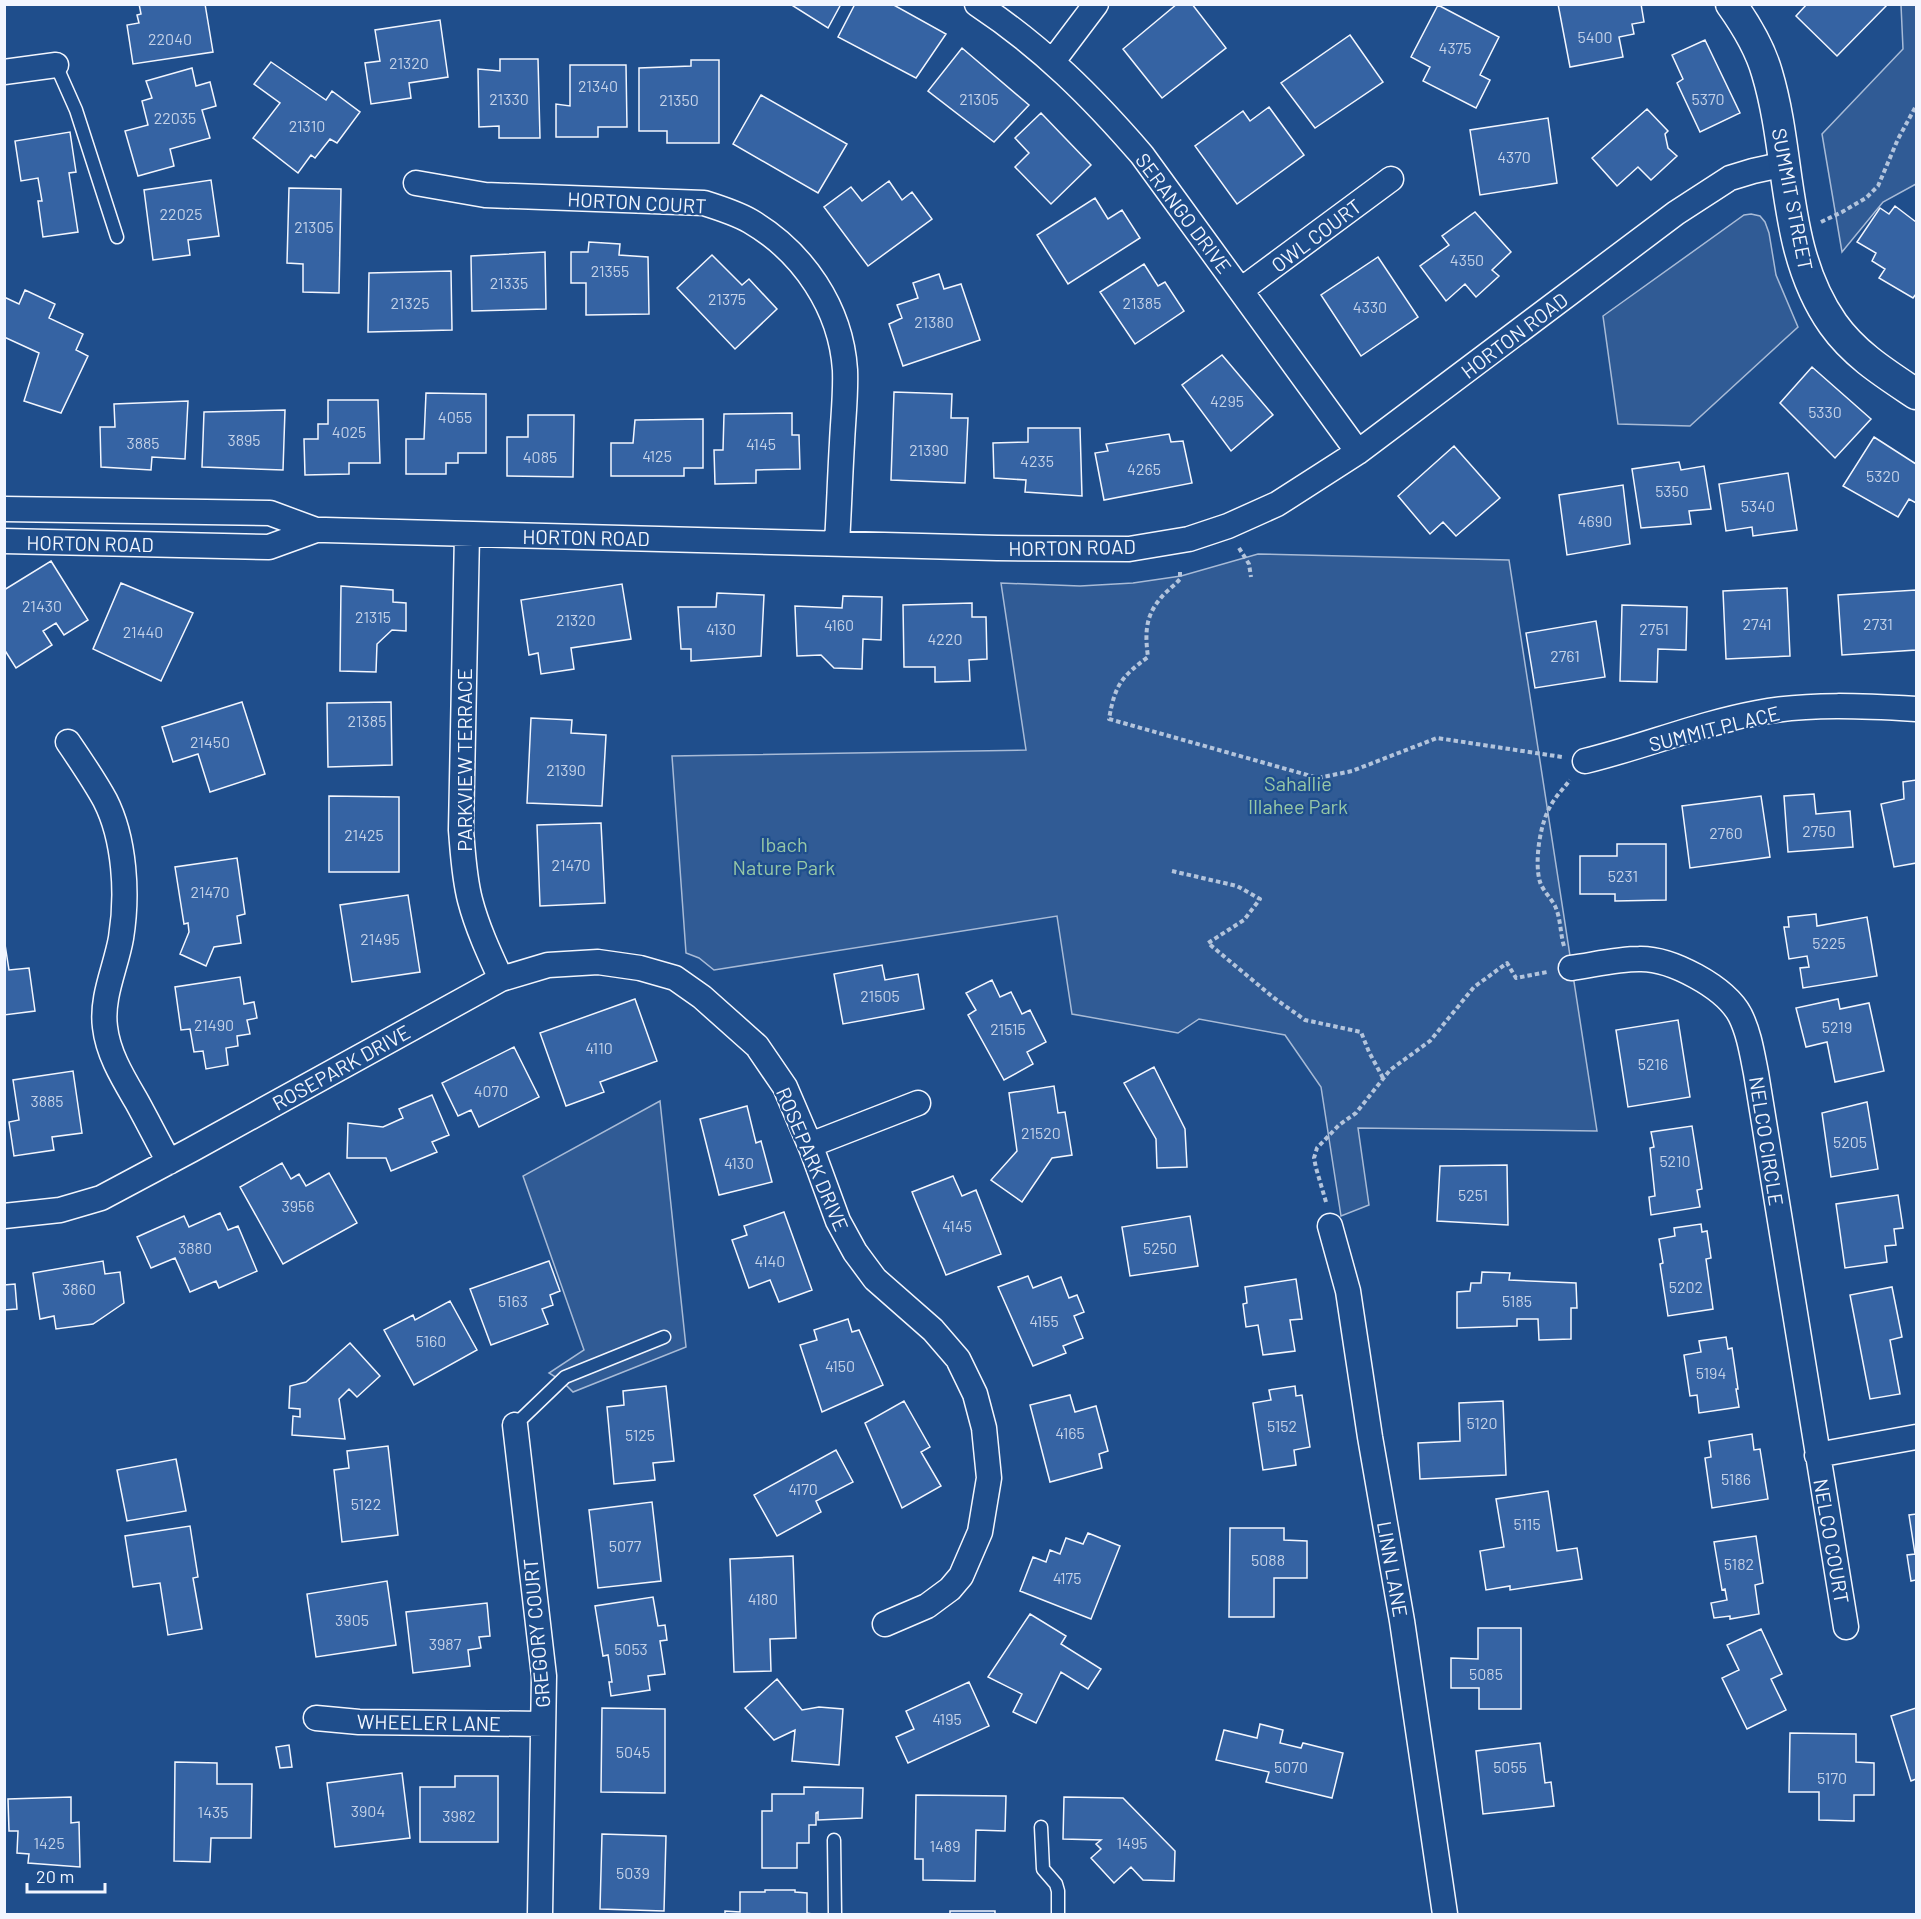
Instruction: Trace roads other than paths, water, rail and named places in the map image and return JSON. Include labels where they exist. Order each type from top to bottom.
[{"type":"street","name":"SERANGO DRIVE","points":[[977,4],[1053,61],[1106,112],[1142,155],[1358,452]]},
{"type":"street","points":[[1053,61],[1096,4]]},
{"type":"street","name":"SUMMIT STREET","points":[[1731,4],[1750,33],[1767,71],[1780,129],[1796,234],[1811,286],[1834,325],[1865,358],[1917,394]]},
{"type":"street","points":[[4,72],[56,65]]},
{"type":"street","name":"HORTON ROAD","points":[[4,509],[270,513],[316,530],[467,534],[1129,549],[1189,539],[1228,526],[1277,504],[1358,452],[1676,213],[1731,178],[1785,164]]},
{"type":"street","name":"OWL COURT","points":[[1241,290],[1391,179]]},
{"type":"street","name":"HORTON COURT","points":[[416,183],[485,195],[704,203],[749,220],[771,235],[795,256],[813,279],[829,307],[840,338],[845,370],[837,543]]},
{"type":"street","name":"HORTON ROAD","points":[[4,541],[269,547],[316,530]]},
{"type":"street","name":"PARKVIEW TERRACE","points":[[467,534],[461,830],[470,901],[501,978]]},
{"type":"street","name":"SUMMIT PLACE","points":[[1585,761],[1629,750],[1682,731],[1757,713],[1812,707],[1917,708]]},
{"type":"street","points":[[68,742],[106,802],[124,870],[125,906],[121,939],[104,1006],[108,1045],[169,1162]]},
{"type":"street","name":"NELCO CIRCLE","points":[[1571,968],[1640,958],[1670,964],[1696,976],[1720,992],[1739,1013],[1749,1041],[1756,1072],[1817,1455]]},
{"type":"street","name":"ROSEPARK DRIVE","points":[[4,1216],[60,1210],[101,1198],[501,978],[548,964],[598,962],[640,968],[675,978],[702,997],[757,1046],[785,1087],[810,1145],[838,1221],[855,1252],[875,1279],[933,1330],[958,1359],[975,1394],[984,1428],[989,1478],[980,1532],[961,1576],[950,1589],[927,1606],[885,1624]]},
{"type":"street","points":[[810,1145],[918,1103]]},
{"type":"street","name":"LINN LANE","points":[[1330,1226],[1348,1291],[1402,1622],[1445,1914]]},
{"type":"street","name":"GREGORY COURT","points":[[515,1425],[544,1676],[540,1914]]},
{"type":"street","points":[[1817,1455],[1917,1437]]},
{"type":"street","name":"NELCO COURT","points":[[1817,1455],[1846,1627]]},
{"type":"street","name":"WHEELER LANE","points":[[315,1718],[359,1722],[543,1724]]},
{"type":"lane","points":[[56,65],[76,110],[117,237]]},
{"type":"lane","points":[[515,1425],[565,1377],[664,1337]]},
{"type":"lane","points":[[1041,1827],[1043,1869],[1056,1884],[1058,1914]]},
{"type":"lane","points":[[834,1840],[835,1914]]},
{"type":"park label","name":"Sahallie Illahee Park","points":[[1298,794]]},
{"type":"park label","name":"Ibach Nature Park","points":[[784,856]]}]
